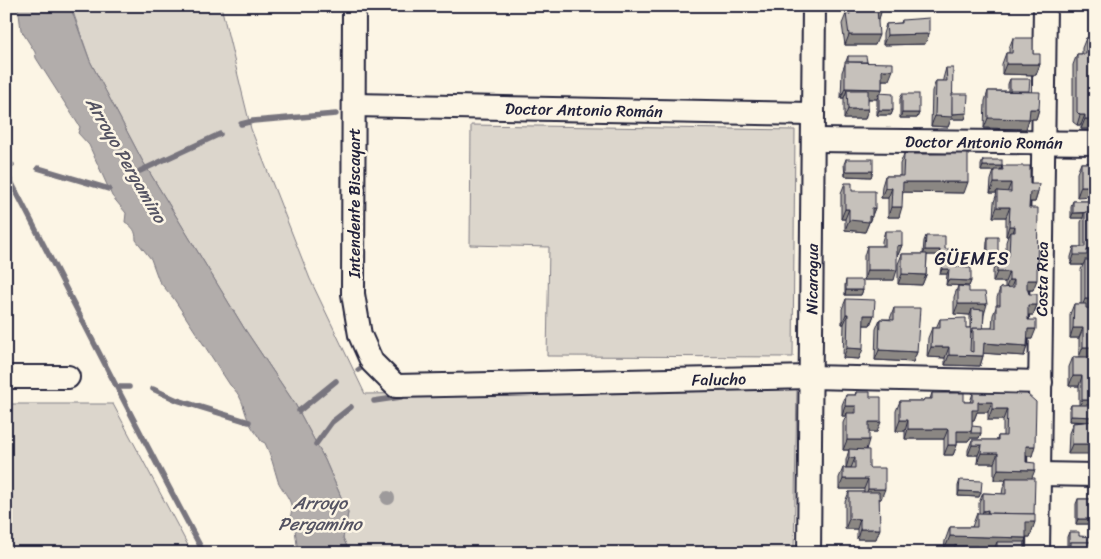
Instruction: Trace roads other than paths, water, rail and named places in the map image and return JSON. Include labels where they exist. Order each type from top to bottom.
[{"type":"street","name":"Intendente Biscayart","points":[[354,6],[353,294],[360,335],[372,362],[396,386]]},
{"type":"street","name":"Nicaragua","points":[[809,553],[814,6]]},
{"type":"street","name":"Costa Rica","points":[[1038,553],[1045,6]]},
{"type":"street","name":"Doctor Antonio Román","points":[[354,105],[813,114]]},
{"type":"street","name":"Doctor Antonio Román","points":[[813,140],[1095,143]]},
{"type":"street","points":[[6,377],[68,376]]},
{"type":"street","name":"Falucho","points":[[396,386],[810,377],[1041,382]]},
{"type":"street","points":[[1039,474],[1095,475]]},
{"type":"water","name":"Arroyo Pergamino","points":[[18,6],[70,6],[90,61],[142,160],[244,328],[295,404],[325,460],[348,513],[343,538],[350,553],[298,553],[294,521],[290,517],[290,502],[278,481],[265,443],[261,441],[251,426],[241,399],[174,299],[159,281],[151,259],[136,240],[134,230],[125,222],[126,213],[112,196],[89,145],[78,133],[80,127],[36,58],[35,52],[21,30]]},
{"type":"waterway","points":[[241,124],[253,121],[336,114]]},
{"type":"waterway","points":[[140,171],[220,134]]},
{"type":"waterway","points":[[6,165],[12,165]]},
{"type":"waterway","points":[[38,168],[109,189]]},
{"type":"waterway","points":[[6,172],[204,553]]},
{"type":"waterway","points":[[358,370],[364,366],[363,363]]},
{"type":"waterway","points":[[299,411],[336,381]]},
{"type":"waterway","points":[[118,387],[129,387]]},
{"type":"waterway","points":[[153,389],[177,400],[249,422]]},
{"type":"waterway","points":[[374,401],[401,397]]},
{"type":"waterway","points":[[316,444],[332,422],[351,407]]},
{"type":"district","name":"GÜEMES","points":[[972,259]]}]
